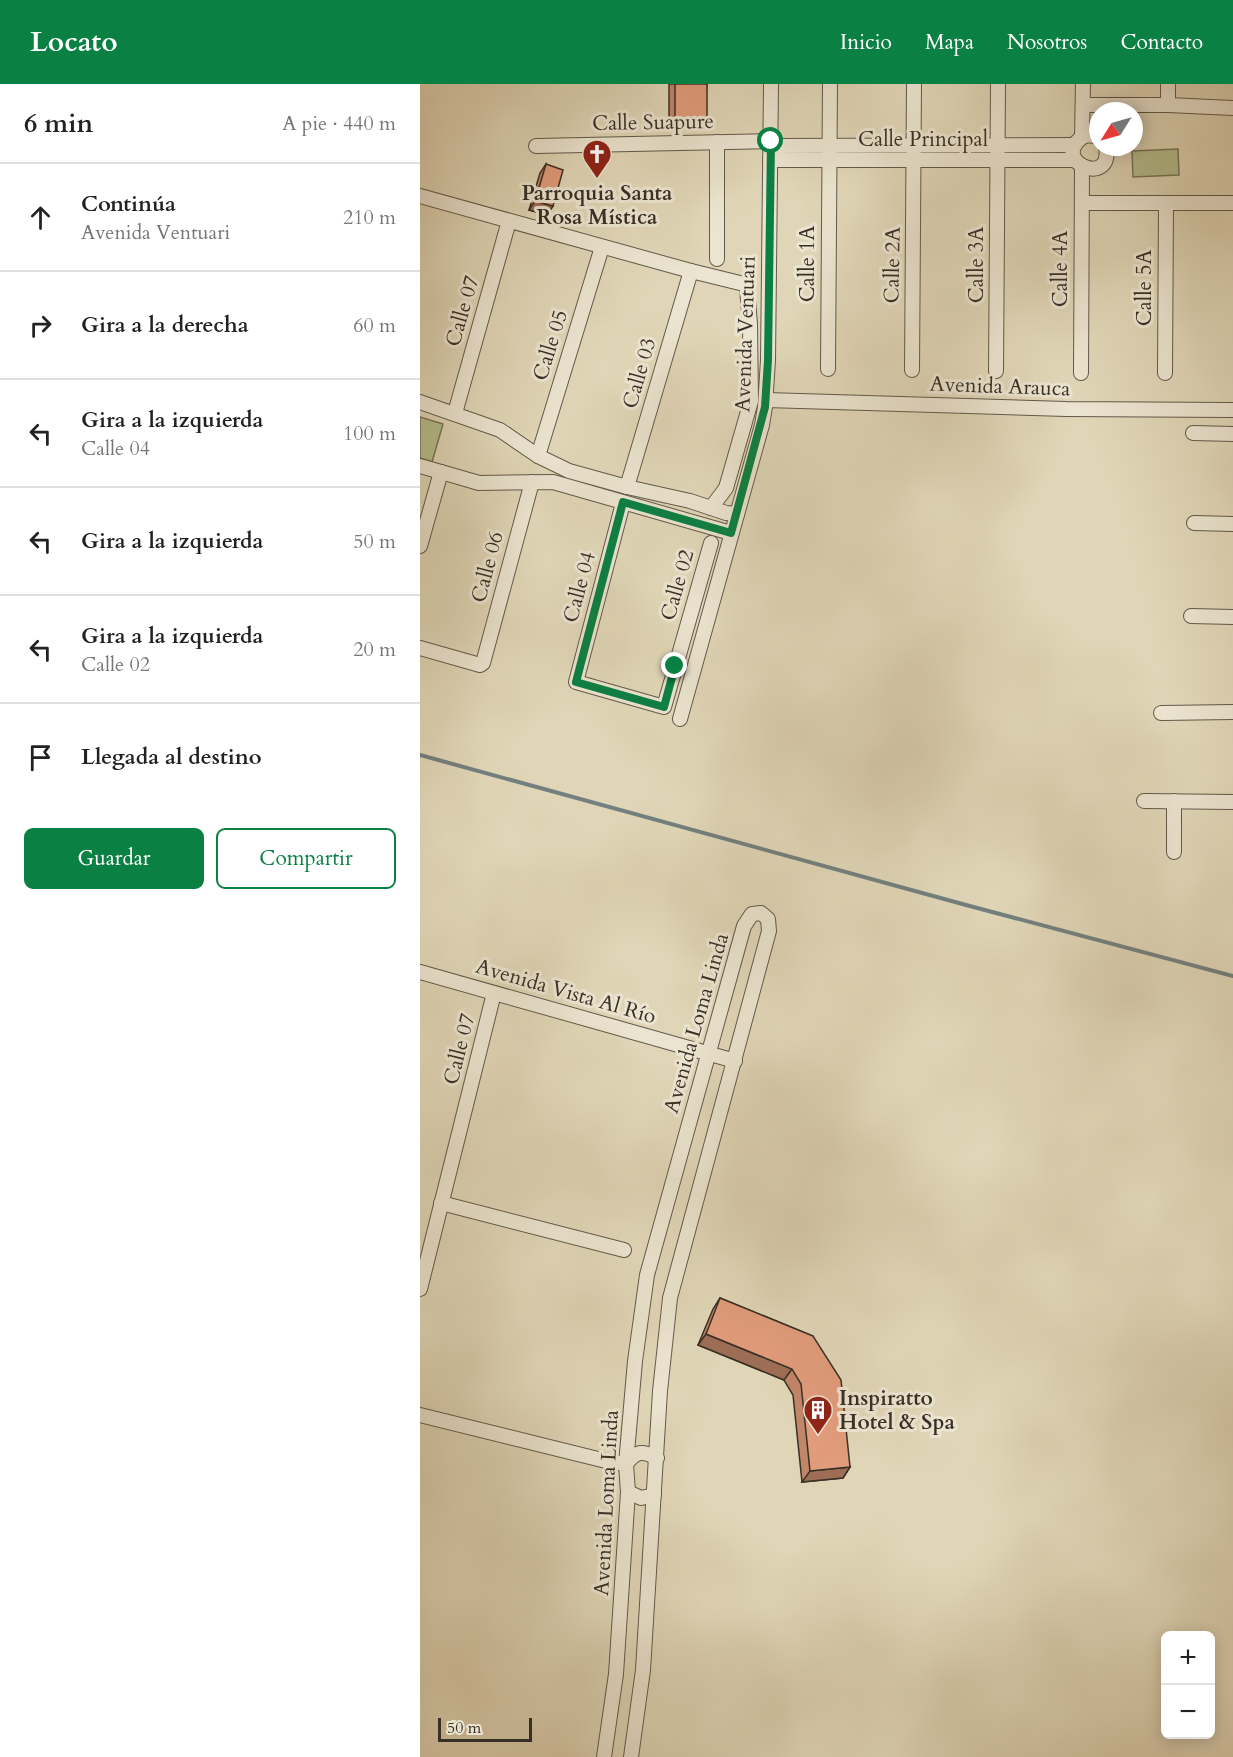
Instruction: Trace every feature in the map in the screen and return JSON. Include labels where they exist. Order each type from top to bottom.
[{"type":"street","name":"Avenida Ventuari","points":[[680,719],[762,424],[766,400],[771,84]]},
{"type":"street","name":"Calle 1A","points":[[828,369],[830,84]]},
{"type":"street","name":"Calle 2A","points":[[912,370],[914,84]]},
{"type":"street","name":"Calle 3A","points":[[996,371],[999,84]]},
{"type":"street","name":"Calle 4A","points":[[1081,373],[1082,202],[1079,163],[1073,151],[1079,141],[1083,84]]},
{"type":"street","points":[[1168,84],[1168,105]]},
{"type":"street","points":[[1083,105],[1233,108]]},
{"type":"street","name":"Calle Principal","points":[[771,149],[829,146],[998,145],[1079,141],[1089,135]]},
{"type":"street","name":"Calle Suapure","points":[[536,146],[717,142],[771,149]]},
{"type":"street","points":[[717,142],[717,259]]},
{"type":"street","name":"Calle Principal","points":[[771,149],[829,160],[998,160],[1079,163]]},
{"type":"street","points":[[1079,163],[1091,169],[1101,165],[1107,156]]},
{"type":"street","points":[[421,199],[691,272],[744,284],[747,288],[750,324],[751,401],[726,488],[711,508]]},
{"type":"street","points":[[1082,202],[1233,203]]},
{"type":"street","name":"Calle 5A","points":[[1165,374],[1166,203]]},
{"type":"street","name":"Calle 07","points":[[454,413],[509,221]]},
{"type":"street","name":"Calle 05","points":[[538,456],[602,247]]},
{"type":"street","name":"Calle 03","points":[[627,487],[691,272]]},
{"type":"street","name":"Avenida Arauca","points":[[766,400],[1066,409],[1233,410]]},
{"type":"street","points":[[420,402],[500,430],[538,456],[569,471],[737,514]]},
{"type":"street","points":[[1193,433],[1233,434]]},
{"type":"street","points":[[420,466],[479,483],[544,481],[564,485],[731,533]]},
{"type":"street","points":[[564,485],[569,471]]},
{"type":"street","points":[[420,546],[441,472]]},
{"type":"street","name":"Calle 06","points":[[420,648],[480,665],[483,663],[532,482]]},
{"type":"street","name":"Calle 04","points":[[623,502],[576,682],[664,707]]},
{"type":"street","points":[[1194,523],[1233,524]]},
{"type":"street","name":"Calle 02","points":[[664,707],[711,543]]},
{"type":"street","points":[[1191,616],[1233,617]]},
{"type":"street","points":[[1161,713],[1233,712]]},
{"type":"street","points":[[1144,801],[1233,802]]},
{"type":"street","points":[[1174,801],[1174,852]]},
{"type":"street","name":"Avenida Loma Linda","points":[[604,1757],[616,1674],[628,1492],[626,1464],[639,1326],[647,1275],[746,923],[752,914],[761,913],[768,920],[769,931],[671,1289],[663,1357],[643,1670],[631,1757]]},
{"type":"street","name":"Avenida Vista Al Río","points":[[420,972],[735,1061]]},
{"type":"street","name":"Calle 07","points":[[420,1289],[495,993]]},
{"type":"street","points":[[441,1203],[624,1250]]},
{"type":"street","points":[[420,1415],[584,1456],[626,1464],[633,1454],[638,1453],[649,1454],[657,1458]]},
{"type":"street","points":[[628,1492],[641,1498],[654,1495]]},
{"type":"green space","points":[[1178,149],[1179,175],[1133,177],[1132,156],[1143,156],[1143,151]]},
{"type":"green space","points":[[420,417],[443,424],[432,462],[420,458]]},
{"type":"building","points":[[675,84],[707,84],[707,121],[675,120]]},
{"type":"building","points":[[546,164],[563,170],[553,206],[535,201]]},
{"type":"building","name":"Inspiratto Hotel & Spa","points":[[720,1298],[813,1336],[841,1380],[850,1467],[810,1471],[801,1384],[792,1369],[706,1334]]},
{"type":"waterway","points":[[420,755],[1233,976]]},
{"type":"place","name":"Parroquia Santa Rosa Mística","points":[[597,180]]},
{"type":"place","name":"Inspiratto Hotel & Spa","points":[[818,1436]]},
{"type":"route","points":[[675,666],[664,707],[576,682],[623,502],[731,533],[762,424],[767,389],[771,141]]}]
